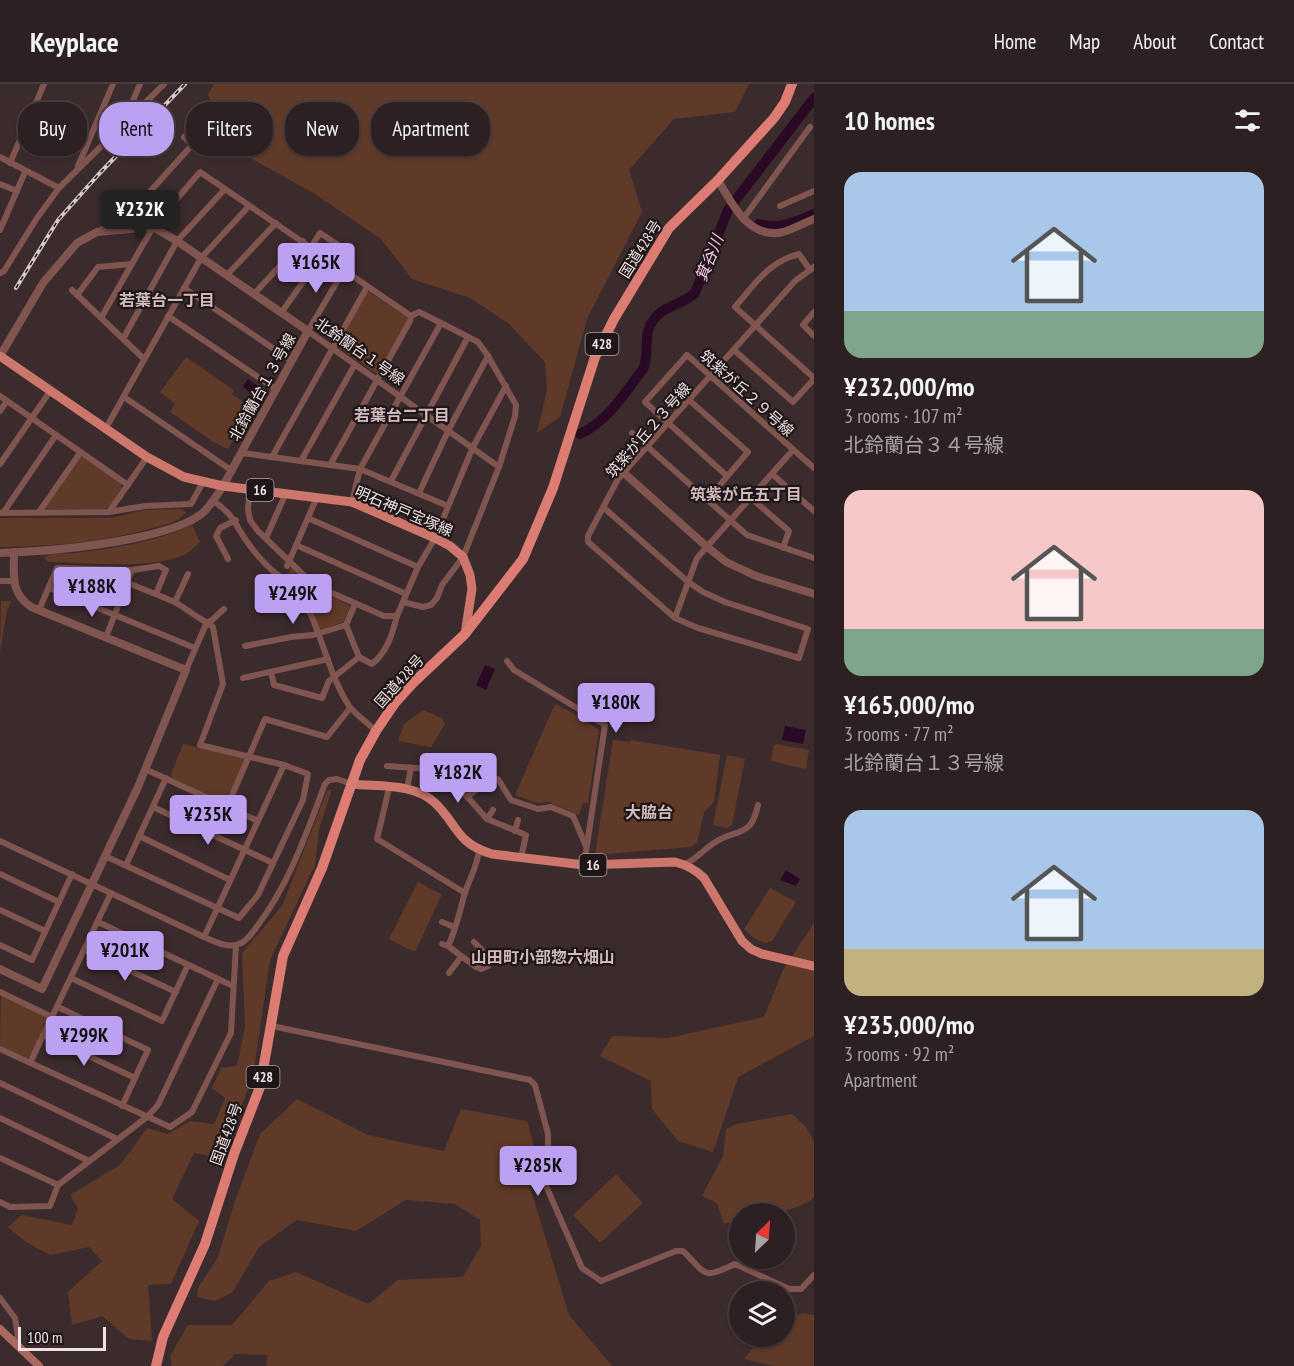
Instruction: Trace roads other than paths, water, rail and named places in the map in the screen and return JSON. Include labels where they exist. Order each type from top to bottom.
[{"type":"highway","name":"国道428号","points":[[156,1366],[163,1337],[205,1244],[234,1154],[260,1087],[283,956],[322,868],[360,760],[376,731],[404,693],[465,634],[497,595],[529,548],[553,488],[595,357],[615,319],[669,228],[718,180],[774,118],[785,102],[792,84]]},
{"type":"main road","name":"明石神戸宝塚線","points":[[0,356],[147,457],[184,477],[223,486],[352,502],[450,546],[463,557],[470,575],[472,589],[465,634]]},
{"type":"main road","points":[[352,784],[407,789],[422,795],[434,802],[466,843],[478,850]]},
{"type":"main road","name":"16","points":[[478,850],[521,858],[584,865],[675,862],[685,864]]},
{"type":"main road","points":[[685,864],[704,878],[742,941],[751,949],[814,966]]},
{"type":"main road","points":[[0,1329],[39,1366]]},
{"type":"street","points":[[10,163],[44,84]]},
{"type":"street","points":[[76,169],[113,84]]},
{"type":"street","points":[[132,102],[140,84]]},
{"type":"street","points":[[146,102],[164,84]]},
{"type":"street","points":[[741,217],[810,127]]},
{"type":"street","points":[[0,273],[59,188],[99,148]]},
{"type":"street","points":[[0,356],[43,283],[77,243],[109,224],[127,217],[186,152]]},
{"type":"street","points":[[0,157],[59,188]]},
{"type":"street","points":[[0,230],[2,220],[25,172]]},
{"type":"street","points":[[101,318],[153,227],[200,172],[411,316]]},
{"type":"street","points":[[718,180],[741,217],[760,230],[784,231],[814,219]]},
{"type":"street","points":[[0,184],[17,191]]},
{"type":"street","points":[[123,339],[177,241],[225,189]]},
{"type":"street","points":[[780,206],[814,191]]},
{"type":"street","points":[[106,428],[201,258],[249,206]]},
{"type":"street","points":[[227,275],[276,224]]},
{"type":"street","points":[[97,232],[153,227]]},
{"type":"street","name":"北鈴蘭台１号線","points":[[153,227],[308,331],[449,429],[499,467]]},
{"type":"street","points":[[311,247],[320,233],[344,249],[335,262]]},
{"type":"street","points":[[254,294],[303,241]]},
{"type":"street","points":[[281,313],[323,254]]},
{"type":"street","points":[[734,350],[793,402],[814,378],[735,308],[769,268],[783,258],[799,254],[812,268]]},
{"type":"street","points":[[132,264],[99,267],[75,292],[144,359]]},
{"type":"street","name":"筑紫が丘２３号線","points":[[603,507],[687,581],[703,592],[725,602],[808,629],[799,658],[698,628],[675,618],[588,542],[588,536],[603,507],[618,479],[795,281],[812,268]]},
{"type":"street","name":"北鈴蘭台１３号線","points":[[0,553],[73,549],[124,541],[176,528],[201,514],[223,486],[344,270]]},
{"type":"street","points":[[272,457],[367,287]]},
{"type":"street","points":[[184,288],[292,361]]},
{"type":"street","points":[[330,465],[411,316],[419,312],[478,342],[506,386],[516,405],[515,416],[499,467],[463,557],[431,605],[423,607],[403,603]]},
{"type":"street","points":[[814,312],[803,325],[814,336]]},
{"type":"street","points":[[168,316],[277,390]]},
{"type":"street","points":[[352,502],[360,469],[441,323]]},
{"type":"street","points":[[391,481],[468,336]]},
{"type":"street","name":"筑紫が丘２９号線","points":[[727,476],[645,402],[687,355],[814,468]]},
{"type":"street","points":[[419,493],[449,429],[488,356]]},
{"type":"street","points":[[301,461],[355,364]]},
{"type":"street","points":[[355,604],[346,625],[359,657],[372,664],[382,657],[393,633],[396,616],[418,567],[435,538],[473,447],[506,386]]},
{"type":"street","points":[[0,464],[51,390]]},
{"type":"street","points":[[0,396],[128,485]]},
{"type":"street","points":[[124,397],[231,470]]},
{"type":"street","points":[[689,400],[748,452],[707,500]]},
{"type":"street","points":[[0,411],[7,401]]},
{"type":"street","points":[[632,433],[747,535],[814,558]]},
{"type":"street","points":[[1,513],[56,435]]},
{"type":"street","points":[[675,618],[696,558],[793,450]]},
{"type":"street","points":[[39,512],[81,453]]},
{"type":"street","points":[[242,453],[360,469],[448,506]]},
{"type":"street","points":[[109,512],[147,457]]},
{"type":"street","points":[[624,472],[726,562],[742,570],[814,594]]},
{"type":"street","points":[[772,474],[814,511]]},
{"type":"street","points":[[1,513],[109,512],[145,506],[191,504],[203,482]]},
{"type":"street","points":[[250,489],[248,509],[250,520],[266,538],[299,591],[334,676],[350,708],[376,731]]},
{"type":"street","points":[[266,538],[286,493]]},
{"type":"street","points":[[213,501],[236,520],[248,543],[275,573],[286,569],[316,497]]},
{"type":"street","points":[[750,497],[789,531],[783,548]]},
{"type":"street","points":[[308,518],[418,567]]},
{"type":"street","points":[[228,559],[216,536],[220,528],[236,520]]},
{"type":"street","points":[[296,545],[406,594]]},
{"type":"street","points":[[14,552],[14,581],[20,599],[39,610],[186,670]]},
{"type":"street","points":[[39,610],[57,568],[132,570],[159,566],[166,570],[156,594]]},
{"type":"street","points":[[286,569],[355,604],[384,616],[396,616]]},
{"type":"street","points":[[106,637],[132,570]]},
{"type":"street","points":[[175,602],[188,574]]},
{"type":"street","points":[[0,581],[14,581]]},
{"type":"street","points":[[105,856],[239,918],[258,895],[303,800],[308,774],[284,765],[200,745],[223,684],[213,627],[175,602],[128,583]]},
{"type":"street","points":[[49,588],[195,648]]},
{"type":"street","points":[[0,969],[42,988],[146,769],[207,622],[224,609]]},
{"type":"street","points":[[245,646],[318,633],[346,625]]},
{"type":"street","points":[[271,672],[274,685],[322,698],[329,681],[359,657]]},
{"type":"street","points":[[243,678],[328,659]]},
{"type":"street","points":[[507,661],[514,670],[605,725],[584,865]]},
{"type":"street","points":[[265,719],[327,737],[350,708]]},
{"type":"street","points":[[227,807],[268,711]]},
{"type":"street","points":[[451,779],[472,761]]},
{"type":"street","points":[[204,937],[284,765]]},
{"type":"street","points":[[387,766],[443,770],[487,819],[526,835],[521,858]]},
{"type":"street","points":[[407,789],[411,768]]},
{"type":"street","points":[[146,769],[258,821]]},
{"type":"street","points":[[126,866],[166,778]]},
{"type":"street","points":[[467,797],[495,778],[512,800],[538,809],[550,807],[573,816],[587,849]]},
{"type":"street","points":[[0,841],[204,937],[223,945],[236,945],[250,935],[273,905],[306,833],[325,784],[329,780],[337,779],[352,784]]},
{"type":"street","points":[[389,788],[377,839],[465,894]]},
{"type":"street","points":[[685,864],[696,859],[721,838],[749,827],[758,805]]},
{"type":"street","points":[[153,807],[273,863]]},
{"type":"street","points":[[487,819],[494,810]]},
{"type":"street","points":[[515,831],[518,820]]},
{"type":"street","points":[[139,836],[230,880]]},
{"type":"street","points":[[474,942],[481,949],[489,964],[481,969],[445,945],[454,933],[465,894],[477,867],[478,850]]},
{"type":"street","points":[[0,874],[59,902]]},
{"type":"street","points":[[0,945],[32,960],[72,874]]},
{"type":"street","points":[[30,1063],[111,893]]},
{"type":"street","points":[[0,910],[45,931]]},
{"type":"street","points":[[98,922],[233,986]]},
{"type":"street","points":[[442,922],[454,927]]},
{"type":"street","points":[[0,1048],[170,1127],[192,1112],[231,1033],[236,945]]},
{"type":"street","points":[[85,950],[176,992]]},
{"type":"street","points":[[449,973],[461,957]]},
{"type":"street","points":[[71,978],[162,1021],[188,965]]},
{"type":"street","points":[[0,1202],[10,1207],[50,1206],[58,1185],[147,1117],[158,1105],[218,979]]},
{"type":"street","points":[[0,993],[52,1017]]},
{"type":"street","points":[[58,1007],[148,1050],[122,1106]]},
{"type":"street","points":[[272,1026],[530,1080],[535,1085],[548,1134],[543,1179],[582,1268],[594,1278],[602,1281],[676,1251],[683,1251],[700,1271],[706,1274],[714,1274],[735,1264],[789,1289],[801,1289],[814,1275]]},
{"type":"street","points":[[44,1035],[135,1078]]},
{"type":"street","points":[[0,1083],[117,1139]]},
{"type":"street","points":[[0,1118],[89,1161]]},
{"type":"street","points":[[0,1158],[58,1185]]},
{"type":"street","points":[[0,1298],[15,1318],[18,1335],[15,1341]]},
{"type":"waterway","name":"箕谷川","points":[[580,434],[607,414],[643,369],[646,360],[648,331],[652,322],[663,311],[695,293],[728,210],[814,98]]},
{"type":"waterway","points":[[759,224],[780,226],[814,214]]},
{"type":"railway","points":[[16,288],[58,220],[185,84]]},
{"type":"district","name":"若葉台一丁目","points":[[167,300]]},
{"type":"district","name":"若葉台二丁目","points":[[402,415]]},
{"type":"district","name":"筑紫が丘五丁目","points":[[746,494]]},
{"type":"district","name":"大脇台","points":[[649,812]]},
{"type":"district","name":"山田町小部惣六畑山","points":[[543,957]]}]
